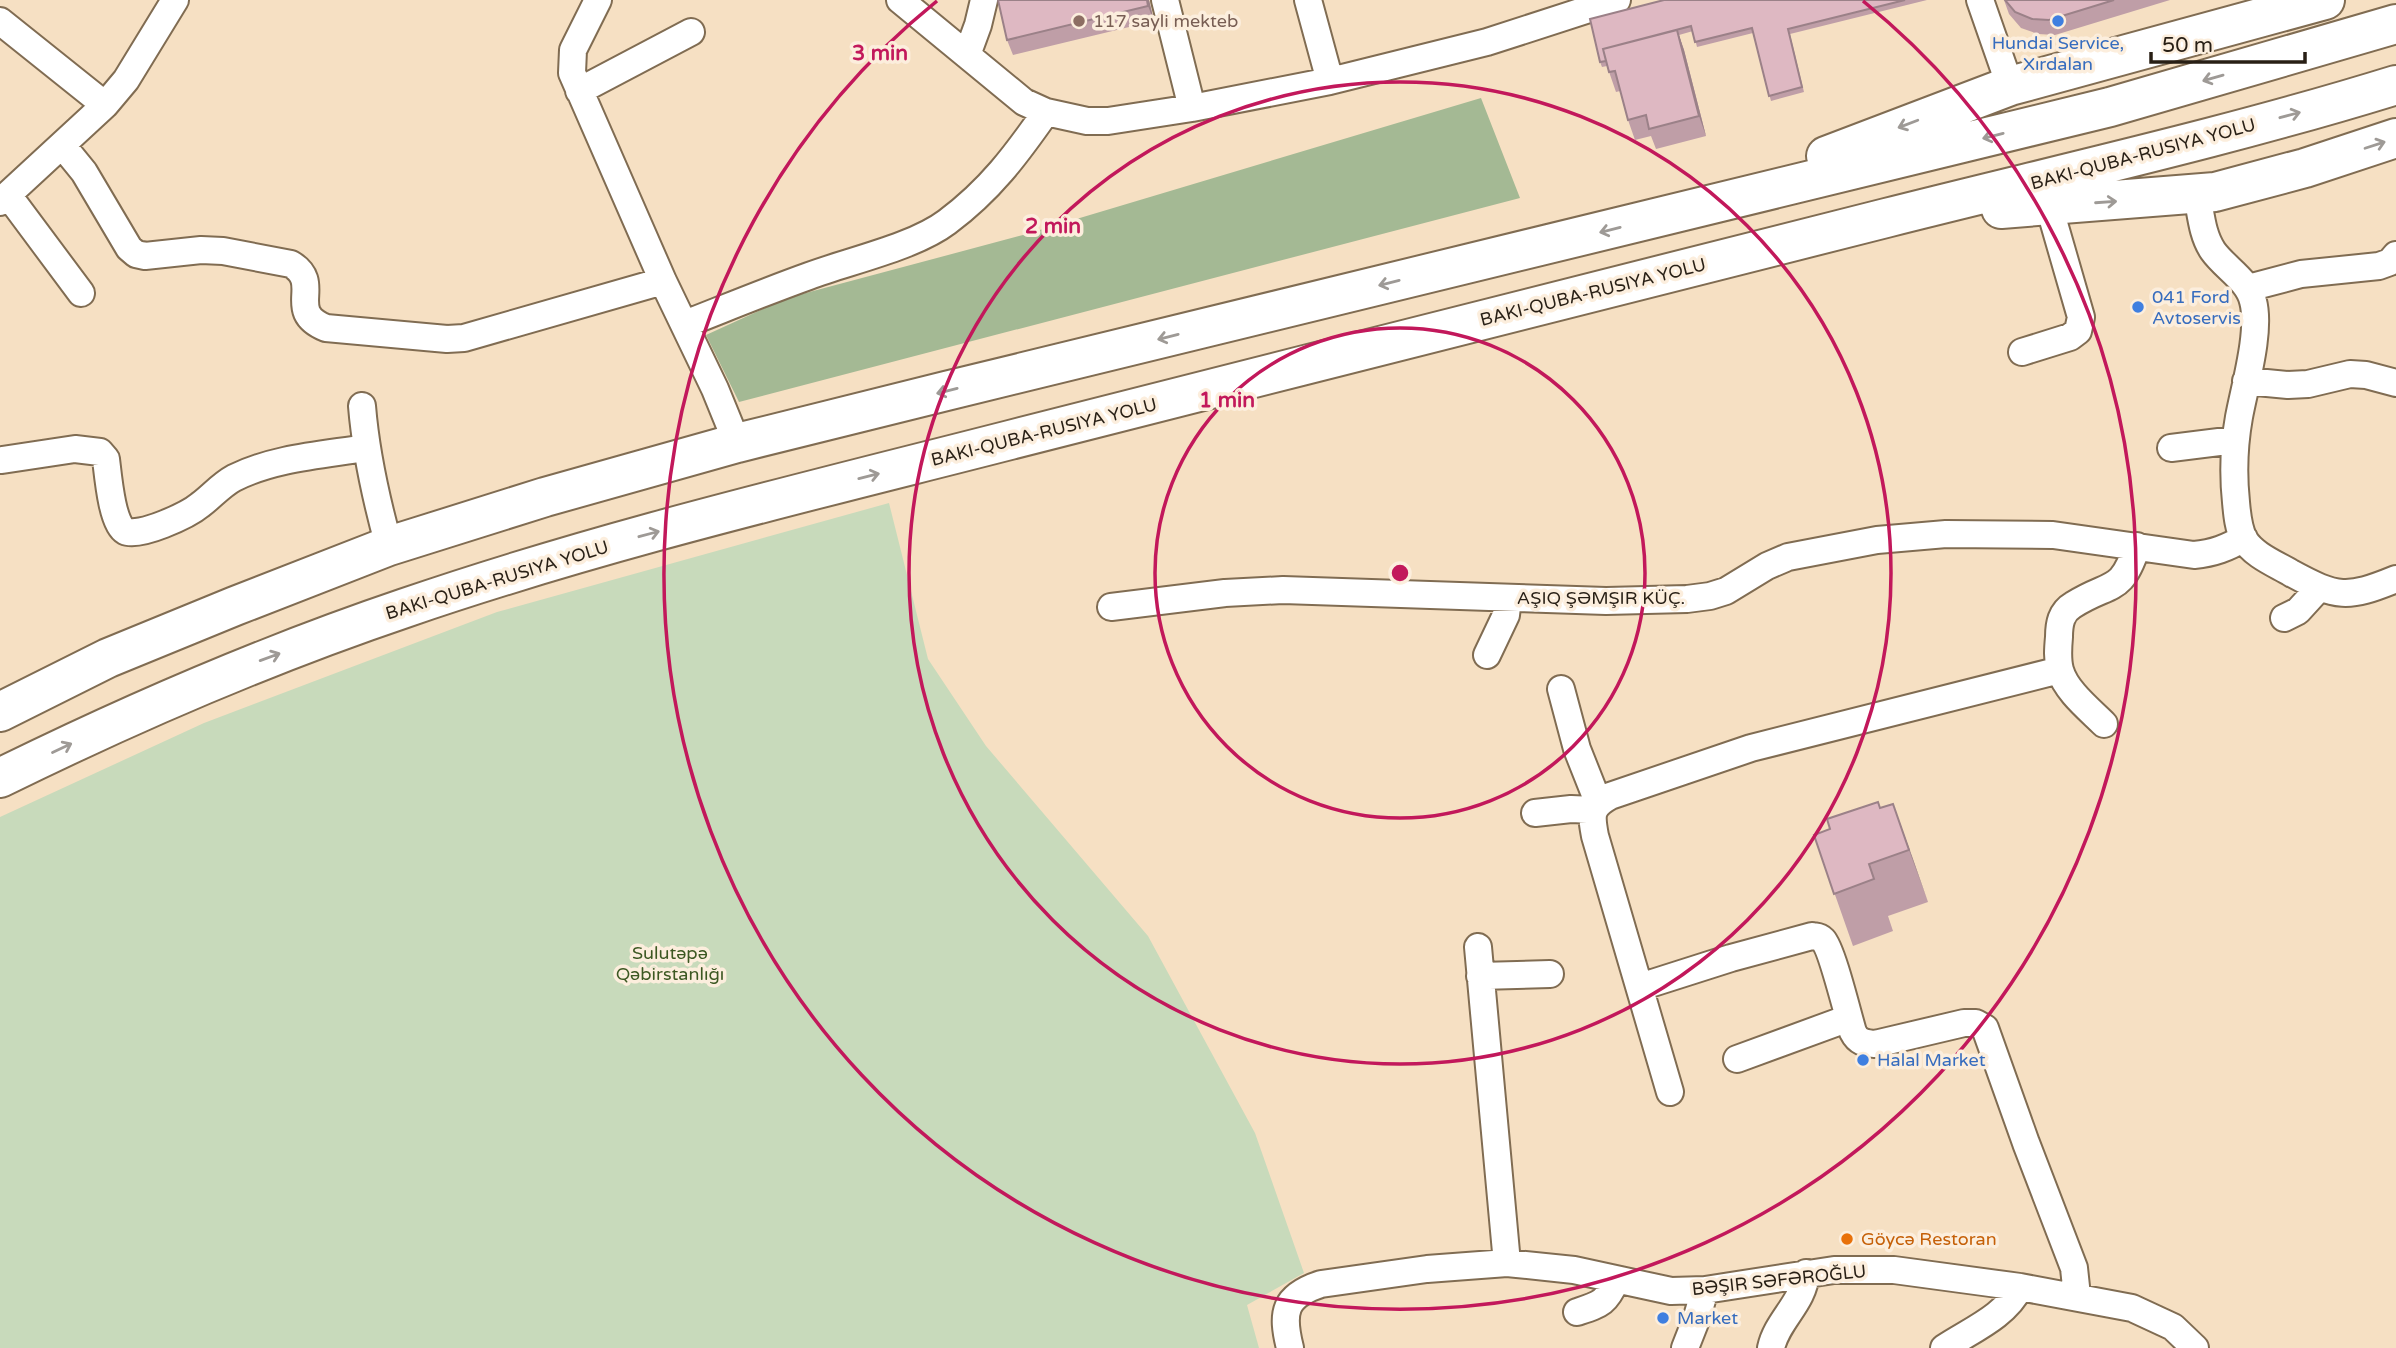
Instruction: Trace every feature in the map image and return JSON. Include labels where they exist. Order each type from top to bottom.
[{"type":"highway","points":[[1677,214],[2011,86],[2325,0]]},
{"type":"highway","points":[[0,712],[108,658],[389,546],[545,497],[737,443],[2110,107],[2396,24]]},
{"type":"highway","points":[[0,778],[132,715],[257,662],[405,608],[564,557],[752,506],[1891,216],[2118,162],[2396,85]]},
{"type":"highway","points":[[1891,216],[2197,195],[2244,185],[2396,138]]},
{"type":"street","points":[[0,12],[11,0]]},
{"type":"street","points":[[81,293],[4,199],[105,105],[126,80],[175,0]]},
{"type":"street","points":[[598,0],[573,50],[572,73],[737,443]]},
{"type":"street","points":[[900,0],[1024,102],[1046,112],[1087,121],[1108,121],[1192,108],[1330,81],[1487,41],[1617,0]]},
{"type":"street","points":[[967,55],[984,0]]},
{"type":"street","points":[[1165,0],[1192,108]]},
{"type":"street","points":[[1308,0],[1330,81]]},
{"type":"street","points":[[1980,0],[2011,86]]},
{"type":"street","points":[[0,21],[105,105]]},
{"type":"street","points":[[579,91],[691,32]]},
{"type":"street","points":[[685,324],[809,276],[924,236],[946,223],[995,180],[1014,159],[1046,112]]},
{"type":"street","points":[[62,145],[77,161],[129,248],[136,254],[145,256],[201,250],[223,251],[291,264],[306,278],[307,317],[314,324],[326,328],[447,340],[464,338],[663,281]]},
{"type":"street","points":[[2197,195],[2206,238],[2211,248],[2248,288],[2253,301],[2254,318],[2246,381],[2235,440],[2235,494],[2244,538],[2254,550],[2319,588],[2345,594],[2367,591],[2396,579]]},
{"type":"street","points":[[2022,352],[2070,337],[2078,331],[2081,317],[2049,205]]},
{"type":"street","points":[[2248,288],[2301,274],[2379,266],[2390,262],[2396,255]]},
{"type":"street","points":[[2246,381],[2298,384],[2350,374],[2396,383]]},
{"type":"street","points":[[362,406],[365,448],[389,546]]},
{"type":"street","points":[[2171,448],[2235,440]]},
{"type":"street","points":[[2,460],[75,449],[100,452],[106,459],[117,523],[125,531],[136,532],[190,512],[232,479],[261,468],[290,459],[365,448]]},
{"type":"street","points":[[1111,607],[1225,593],[1283,590],[1606,601],[1710,596],[1726,591],[1767,566],[1788,557],[1907,536],[2053,535],[2194,555],[2211,554],[2226,549],[2244,538]]},
{"type":"street","points":[[2104,724],[2069,686],[2060,670],[2059,626],[2062,615],[2072,605],[2119,583],[2130,569],[2137,546]]},
{"type":"street","points":[[2284,618],[2298,611],[2319,588]]},
{"type":"street","points":[[1487,655],[1506,615],[1508,598]]},
{"type":"street","points":[[1535,813],[1596,806],[1609,796],[1751,748],[2060,670]]},
{"type":"street","points":[[1561,689],[1596,806],[1592,821],[1595,836],[1670,1092]]},
{"type":"street","points":[[1640,986],[1812,936],[1825,941],[1857,1039],[1875,1044],[1964,1023],[1976,1023],[1985,1028],[2074,1268],[2077,1296]]},
{"type":"street","points":[[1478,947],[1507,1263]]},
{"type":"street","points":[[1480,976],[1550,974]]},
{"type":"street","points":[[1737,1059],[1849,1018]]},
{"type":"street","name":"BƏŞIR SƏFƏROĞLU","points":[[1290,1348],[1285,1318],[1293,1298],[1305,1289],[1321,1284],[1427,1269],[1507,1263],[1564,1268],[1671,1291],[1705,1290],[1805,1273],[1859,1269],[1894,1270],[2077,1296],[2132,1308],[2173,1327],[2195,1348]]},
{"type":"street","points":[[1771,1348],[1784,1318],[1801,1297],[1805,1286],[1805,1273]]},
{"type":"street","points":[[1577,1312],[1600,1305],[1608,1297],[1616,1280]]},
{"type":"street","points":[[1944,1348],[2000,1312],[2012,1301],[2020,1287]]},
{"type":"street","points":[[1685,1348],[1705,1290]]},
{"type":"green space","points":[[1481,98],[1520,198],[739,402],[706,335],[787,298],[1023,235]]},
{"type":"green space","name":"Sulutəpə Qəbirstanlığı","points":[[889,503],[928,659],[986,746],[1148,936],[1255,1133],[1304,1273],[1247,1305],[1259,1348],[0,1348],[0,817],[204,723],[497,612]]},
{"type":"building","points":[[998,0],[1147,0],[1148,6],[1007,40]]},
{"type":"building","points":[[1664,0],[1905,0],[1788,29],[1802,87],[1769,96],[1752,28],[1695,42],[1691,26],[1603,49],[1606,61],[1600,62],[1590,19]]},
{"type":"building","points":[[2005,0],[2114,0],[2049,20],[2032,19],[2015,12]]},
{"type":"building","points":[[1677,30],[1699,116],[1649,129],[1646,115],[1628,120],[1615,71],[1609,72],[1603,49]]},
{"type":"building","points":[[1878,802],[1880,808],[1893,804],[1909,850],[1869,864],[1874,879],[1834,894],[1814,835],[1830,829],[1827,819]]},
{"type":"place","name":"117 sayli mekteb","points":[[1079,21]]},
{"type":"place","name":"Hundai Service, Xırdalan","points":[[2058,21]]},
{"type":"place","name":"041 Ford Avtoservis","points":[[2138,307]]},
{"type":"place","name":"Halal Market","points":[[1863,1060]]},
{"type":"place","name":"Göycə Restoran","points":[[1847,1239]]},
{"type":"place","name":"Market","points":[[1663,1318]]}]
